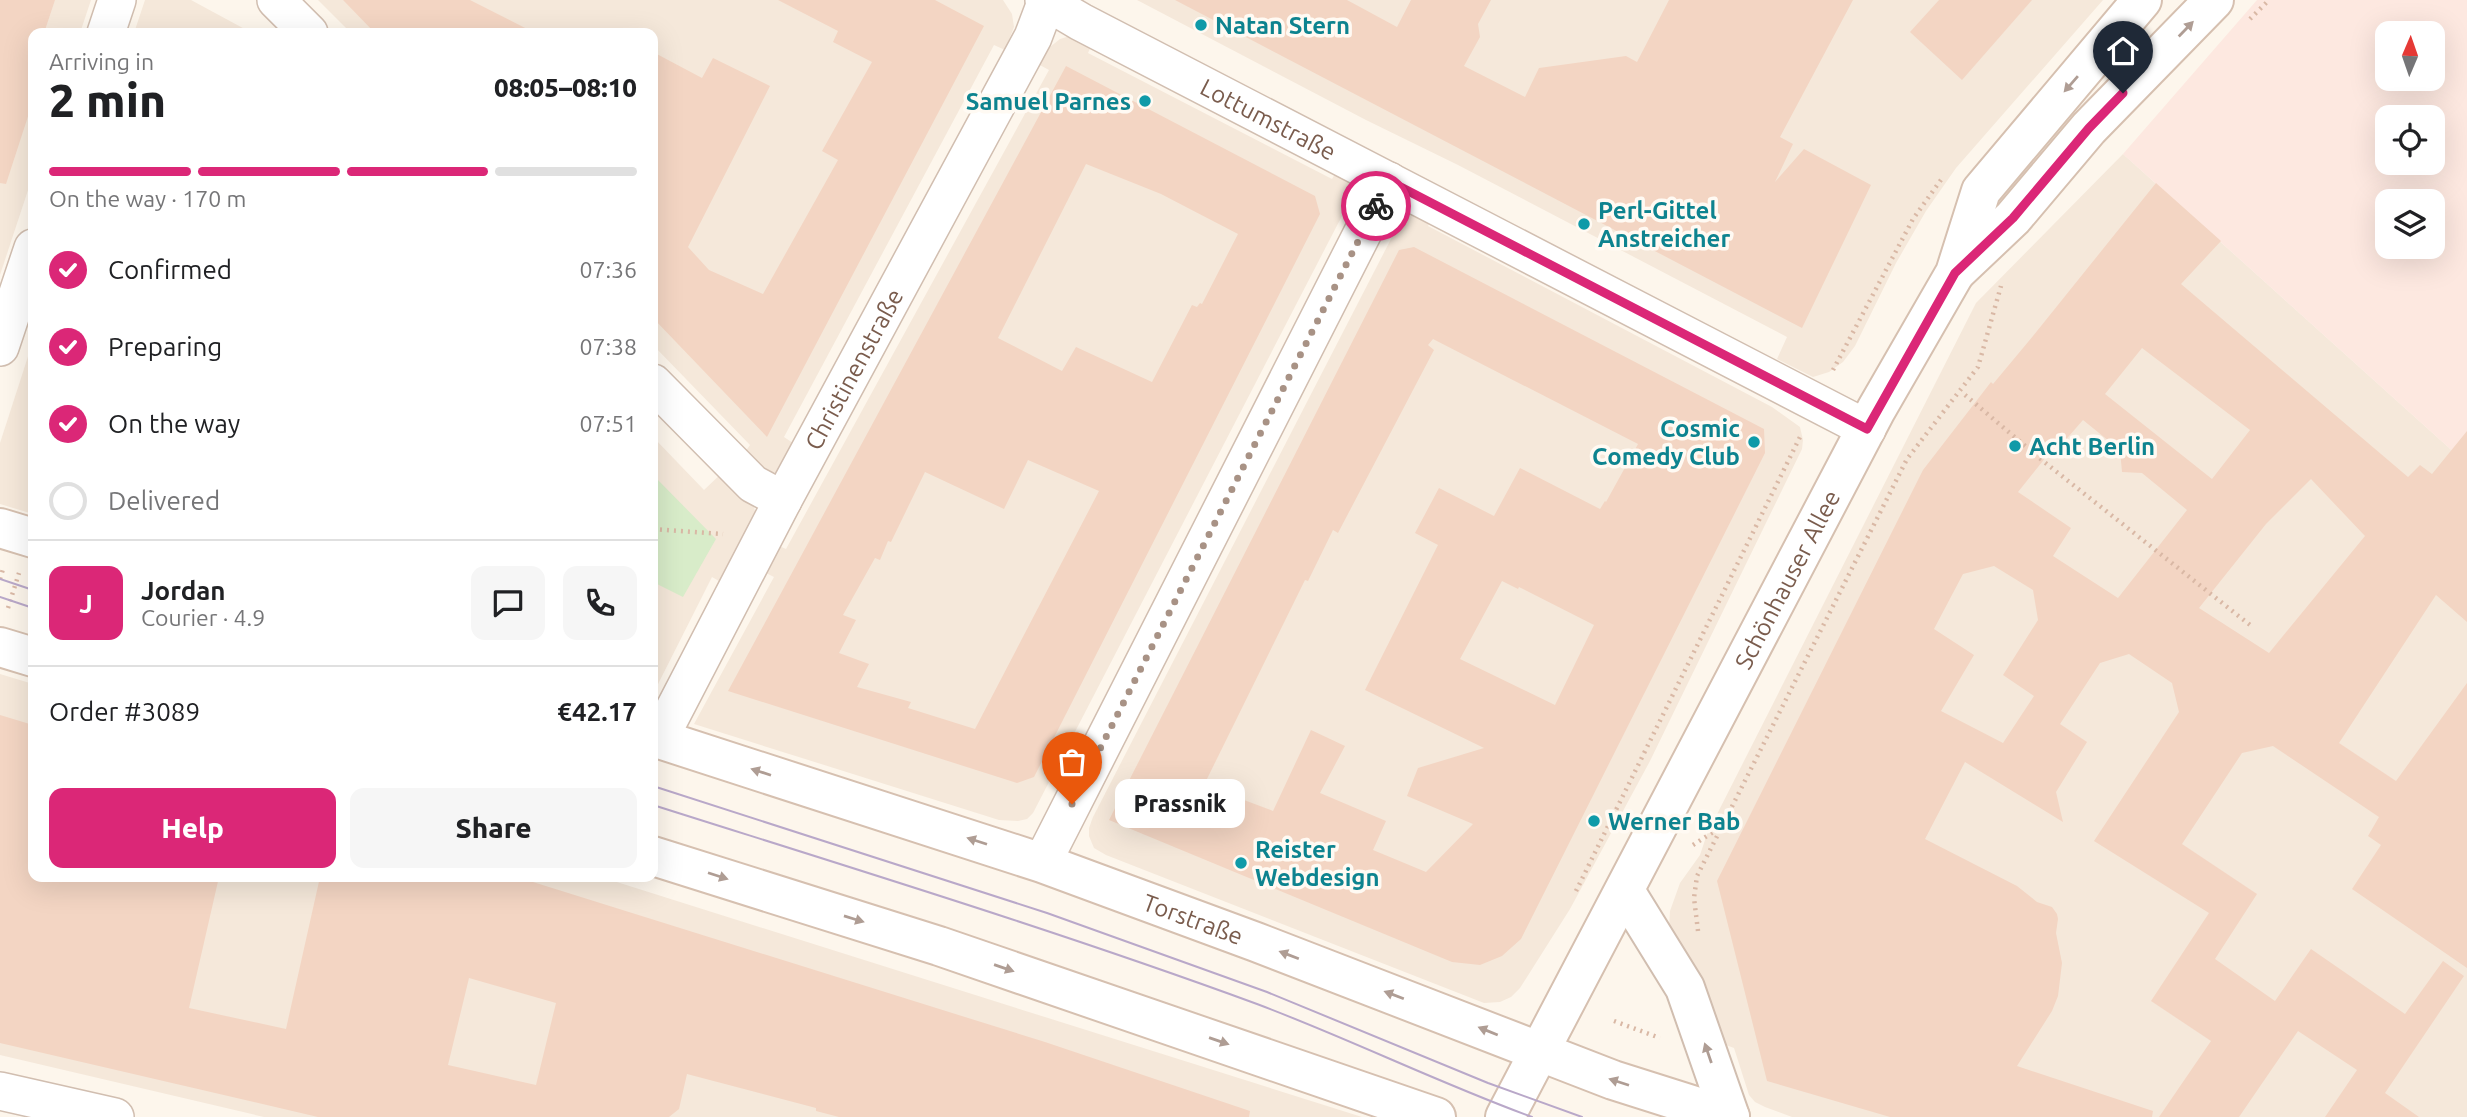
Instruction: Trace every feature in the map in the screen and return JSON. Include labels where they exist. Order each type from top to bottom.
[{"type":"main road","name":"Schönhauser Allee","points":[[1505,1117],[1867,429],[1955,273],[1981,191],[2142,0]]},
{"type":"main road","name":"Schönhauser Allee","points":[[1955,273],[2013,218],[2089,128],[2214,0]]},
{"type":"main road","points":[[4,629],[28,652]]},
{"type":"main road","name":"Torstraße","points":[[658,739],[1042,863],[1256,942],[1613,1080],[1730,1117]]},
{"type":"main road","points":[[658,858],[939,946],[1436,1117]]},
{"type":"main road","points":[[1625,891],[1685,988],[1730,1117]]},
{"type":"street","points":[[108,28],[117,0]]},
{"type":"street","points":[[276,0],[304,28]]},
{"type":"street","name":"Lottumstraße","points":[[1046,0],[1081,22],[1867,429]]},
{"type":"street","name":"Christinenstraße","points":[[658,734],[1033,37],[1046,0]]},
{"type":"street","points":[[1042,863],[1389,181]]},
{"type":"street","points":[[0,347],[28,263]]},
{"type":"street","points":[[658,388],[753,484],[783,500]]},
{"type":"street","points":[[0,1091],[115,1117]]},
{"type":"path","points":[[1720,827],[1907,459],[1979,367],[1998,289]]},
{"type":"path","points":[[1965,394],[2043,461],[2250,625]]},
{"type":"path","points":[[1576,892],[1801,435]]},
{"type":"path","points":[[658,529],[727,534]]},
{"type":"path","points":[[4,629],[21,534]]},
{"type":"path","points":[[1614,1021],[1663,1039]]},
{"type":"shaded area","points":[[0,0],[91,0],[82,28],[28,28],[28,190],[0,275]]},
{"type":"shaded area","points":[[145,0],[191,0],[243,28],[136,28]]},
{"type":"shaded area","points":[[318,0],[1003,0],[1012,14],[1014,27],[1005,50],[994,45],[784,437],[793,443],[778,472],[770,473],[763,471],[745,452],[750,445],[658,350],[658,28],[346,28]]},
{"type":"shaded area","points":[[1137,0],[2103,0],[1956,168],[1926,211],[1896,263],[1855,346],[1843,362],[1829,372],[1813,377],[1777,359],[1787,337]]},
{"type":"shaded area","points":[[2257,0],[2467,0],[2467,464],[2123,154]]},
{"type":"shaded area","points":[[1070,36],[1093,42],[1088,53],[1332,179],[1338,169],[1357,182],[1362,193],[1362,204],[1356,218],[1344,212],[1033,813],[1027,819],[1018,821],[999,820],[694,724],[774,577],[764,572],[777,545],[786,549],[1049,70],[1038,64],[1045,51],[1060,39]]},
{"type":"shaded area","points":[[2123,154],[2467,464],[2467,1117],[1792,1117],[1755,1102],[1749,1095],[1734,1048],[1715,1041],[1669,928],[1670,911],[1680,883],[1700,855],[1707,834],[1976,303]]},
{"type":"shaded area","points":[[1408,209],[1433,215],[1428,226],[1772,407],[1800,427],[1803,440],[1802,449],[1650,761],[1570,909],[1520,988],[1511,997],[1500,1002],[1484,1003],[1106,855],[1094,848],[1089,836],[1093,817],[1392,237],[1382,231],[1388,219]]},
{"type":"shaded area","points":[[28,356],[28,512],[0,504],[0,443]]},
{"type":"shaded area","points":[[658,442],[704,490],[723,472],[753,504],[757,518],[726,585],[712,577],[658,684]]},
{"type":"shaded area","points":[[0,674],[28,682],[28,882],[617,882],[1362,1117],[264,1117],[0,1055]]},
{"type":"green space","points":[[658,480],[716,539],[683,597],[658,584]]},
{"type":"building","points":[[0,0],[55,0],[46,28],[28,28],[28,116],[6,184],[0,183]]},
{"type":"building","points":[[343,0],[470,0],[525,28],[370,28]]},
{"type":"building","points":[[778,0],[935,0],[984,26],[767,437],[658,323],[658,55],[702,78],[713,58],[770,86],[688,247],[709,270],[763,294],[838,160],[822,151],[872,62],[833,42],[838,31]]},
{"type":"building","points":[[1175,0],[1347,0],[1397,27],[1411,0],[1491,0],[1478,24],[1480,37],[1464,66],[1525,97],[1539,68],[1626,56],[1637,62],[1669,0],[1853,0],[1780,137],[1793,144],[1775,182],[1804,149],[1871,185],[1802,328]]},
{"type":"building","points":[[1939,0],[2032,0],[1962,80],[1910,32]]},
{"type":"building","points":[[1066,66],[1315,196],[1320,214],[1034,777],[1017,783],[728,691]],"holes":[[[1086,164],[1161,194],[1238,234],[1202,304],[1197,307],[1192,305],[1152,382],[1076,347],[1062,371],[998,338]],[[1028,460],[1099,491],[975,729],[908,708],[911,702],[857,687],[869,664],[839,653],[856,620],[843,615],[875,558],[880,560],[888,541],[891,542],[925,472],[1004,509]]]},
{"type":"building","points":[[2156,183],[2221,241],[2181,284],[2408,477],[2420,465],[2432,474],[2467,431],[2467,622],[2436,595],[2339,743],[2396,781],[2467,683],[2467,968],[2352,889],[2381,845],[2368,836],[2379,817],[2273,746],[2242,753],[2182,844],[2257,894],[2215,959],[2275,1001],[2311,949],[2405,1014],[2443,961],[2464,976],[2385,1093],[2419,1117],[2325,1117],[2357,1070],[2298,1031],[2239,1117],[2159,1117],[2211,1041],[2151,1001],[2209,913],[2094,841],[2179,712],[2172,683],[2129,654],[2100,663],[2060,724],[2087,742],[2056,792],[2063,822],[1965,762],[1925,839],[2017,886],[2037,902],[2052,907],[2057,914],[2056,933],[2062,963],[2058,996],[2052,1011],[2017,1066],[2153,1111],[2152,1117],[1890,1117],[1767,1081],[1717,881],[1923,470],[1991,382],[1993,384]],"holes":[[[2142,348],[2250,430],[2212,479],[2105,394]],[[2083,420],[2120,450],[2122,472],[2142,473],[2187,510],[2118,598],[2053,556],[2071,528],[2018,492],[2050,452],[2055,452]],[[2311,479],[2365,536],[2269,653],[2199,608],[2266,524]],[[1994,566],[2033,590],[2038,620],[2003,675],[2034,696],[2003,743],[1941,711],[1974,655],[1934,629],[1963,574]]]},
{"type":"building","points":[[1414,247],[1764,429],[1765,453],[1521,939],[1502,956],[1480,965],[1452,962],[1109,820],[1399,250]],"holes":[[[1433,339],[1638,444],[1600,509],[1520,468],[1494,516],[1439,488],[1415,533],[1438,545],[1365,690],[1484,748],[1418,768],[1407,796],[1473,824],[1426,872],[1373,850],[1386,821],[1320,793],[1345,746],[1311,730],[1273,811],[1204,785],[1305,580],[1308,581],[1333,530],[1338,533],[1434,350],[1428,345]],[[1502,581],[1594,625],[1555,705],[1460,659]]]},
{"type":"building","points":[[0,715],[28,723],[28,882],[218,882],[189,1008],[286,1029],[319,882],[533,882],[1045,1042],[1250,1111],[1249,1117],[839,1117],[816,1111],[816,1108],[687,1074],[679,1109],[669,1117],[318,1117],[0,1043]],"holes":[[[469,978],[556,1003],[536,1085],[448,1065]]]},
{"type":"tram line","points":[[0,579],[28,588]]},
{"type":"tram line","points":[[0,597],[28,606]]},
{"type":"tram line","points":[[658,788],[1047,913],[1267,992],[1488,1083],[1582,1117]]},
{"type":"tram line","points":[[658,807],[956,901],[1182,977],[1257,1004],[1532,1117]]},
{"type":"way so far","points":[[1072,804],[1376,206]]},
{"type":"place","name":"Natan Stern","points":[[1201,25]]},
{"type":"place","name":"Samuel Parnes","points":[[1145,101]]},
{"type":"place","name":"Perl-Gittel Anstreicher","points":[[1584,224]]},
{"type":"place","name":"Cosmic Comedy Club","points":[[1754,442]]},
{"type":"place","name":"Acht Berlin","points":[[2015,446]]},
{"type":"place","name":"Prassnik","points":[[1072,804]]},
{"type":"place","name":"Werner Bab","points":[[1594,821]]},
{"type":"place","name":"Reister Webdesign","points":[[1241,863]]},
{"type":"route","points":[[1376,206],[1389,181],[1867,429],[1955,273],[2013,218],[2089,128],[2123,93]]}]
